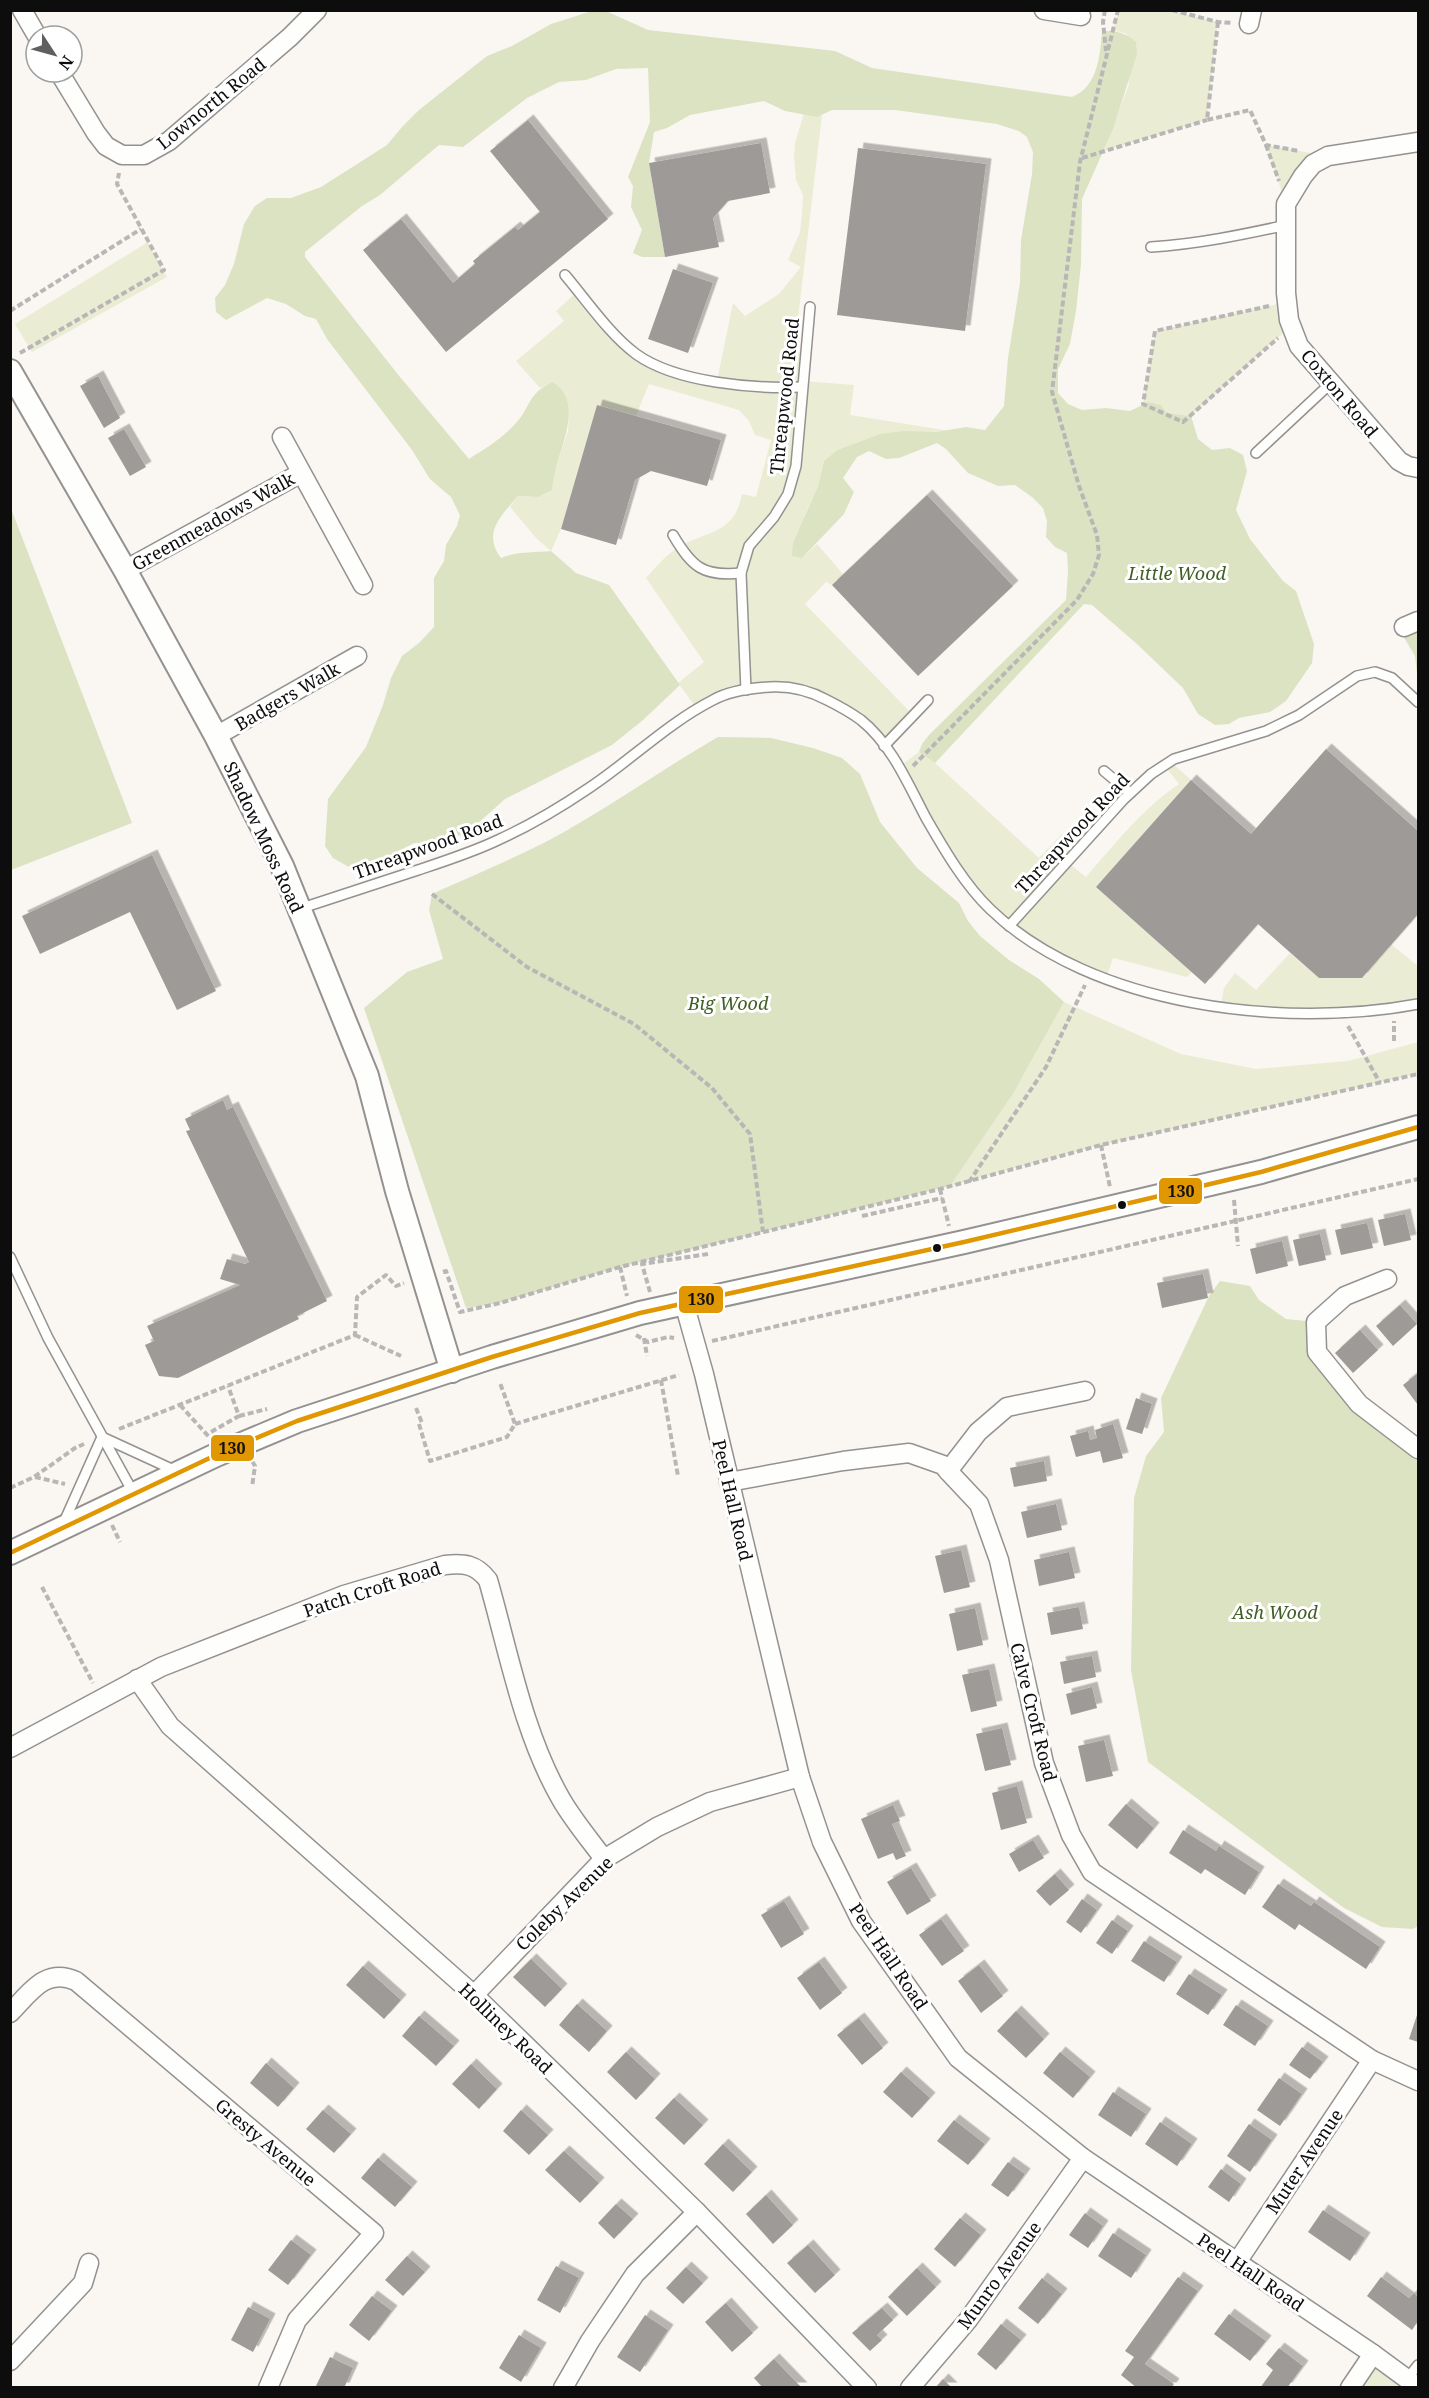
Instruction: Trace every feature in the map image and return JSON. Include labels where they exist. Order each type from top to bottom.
[{"type":"street","points":[[22,10],[30,24]]},
{"type":"street","name":"Lownorth Road","points":[[122,155],[144,155],[169,141],[273,53],[317,10]]},
{"type":"street","points":[[1044,10],[1081,16]]},
{"type":"street","points":[[66,84],[96,134],[106,146],[122,155]]},
{"type":"street","points":[[1286,204],[1313,164],[1329,156],[1419,142]]},
{"type":"street","name":"Coxton Road","points":[[1286,204],[1287,302],[1291,326],[1299,346],[1398,461],[1419,468]]},
{"type":"street","name":"Shadow Moss Road","points":[[14,362],[216,736],[282,866],[367,1076],[397,1191],[452,1371]]},
{"type":"street","name":"Greenmeadows Walk","points":[[282,437],[363,585]]},
{"type":"street","name":"Greenmeadows Walk","points":[[125,570],[301,472]]},
{"type":"street","name":"Badgers Walk","points":[[216,736],[357,656]]},
{"type":"street","points":[[10,1553],[216,1455],[297,1421],[632,1316],[964,1242],[1232,1178],[1419,1127]]},
{"type":"street","points":[[1387,1279],[1346,1296],[1316,1322],[1317,1352],[1359,1404],[1419,1449]]},
{"type":"street","name":"Peel Hall Road","points":[[684,1303],[704,1374],[800,1777],[822,1842],[861,1921],[958,2058],[1083,2158],[1373,2354],[1415,2377]]},
{"type":"street","points":[[948,1471],[978,1432],[1007,1407],[1085,1391]]},
{"type":"street","name":"Calve Croft Road","points":[[729,1482],[843,1461],[909,1453],[943,1465],[979,1504],[999,1560],[1044,1763],[1071,1835],[1092,1872],[1372,2060],[1419,2081]]},
{"type":"street","name":"Patch Croft Road","points":[[10,1748],[161,1666],[344,1595],[445,1565],[462,1563],[481,1571],[488,1580],[519,1696],[544,1766],[561,1801],[604,1859]]},
{"type":"street","name":"Holliney Road","points":[[137,1679],[170,1726],[474,1995],[697,2212],[867,2388]]},
{"type":"street","name":"Coleby Avenue","points":[[474,1995],[604,1859],[657,1827],[710,1802],[800,1777]]},
{"type":"street","name":"Gresty Avenue","points":[[10,2013],[42,1982],[52,1977],[64,1976],[76,1981],[374,2233],[297,2320],[268,2388]]},
{"type":"street","name":"Muter Avenue","points":[[1237,2262],[1372,2060]]},
{"type":"street","name":"Munro Avenue","points":[[910,2388],[968,2320],[1083,2158]]},
{"type":"street","points":[[563,2388],[590,2341],[635,2274],[697,2212]]},
{"type":"street","points":[[10,2361],[83,2283],[89,2263]]},
{"type":"street","points":[[1350,2388],[1373,2354]]},
{"type":"lane","points":[[1151,247],[1219,240],[1287,225]]},
{"type":"lane","points":[[565,276],[625,345],[648,360],[672,371],[717,381],[779,388],[802,387]]},
{"type":"lane","name":"Threapwood Road","points":[[746,690],[741,573],[749,546],[774,517],[788,494],[796,466],[810,307]]},
{"type":"lane","points":[[1256,453],[1331,383]]},
{"type":"lane","points":[[673,535],[687,558],[702,570],[714,574],[741,573]]},
{"type":"lane","name":"Threapwood Road","points":[[1009,926],[1130,793],[1151,774],[1174,759],[1266,731],[1299,715],[1357,676],[1375,672],[1392,678],[1419,702]]},
{"type":"lane","name":"Threapwood Road","points":[[298,909],[497,841],[590,788],[715,699],[746,690],[773,687],[796,689],[820,697],[861,721],[884,746],[904,775],[927,819],[966,882],[979,898],[1009,926],[1056,957],[1090,974],[1220,1008],[1283,1013],[1341,1013],[1419,1004]]},
{"type":"lane","points":[[884,746],[928,700]]},
{"type":"lane","points":[[1104,771],[1130,793]]},
{"type":"lane","points":[[10,1257],[48,1338],[134,1494]]},
{"type":"lane","points":[[102,1437],[179,1473]]},
{"type":"lane","points":[[60,1529],[102,1437]]},
{"type":"path","points":[[1105,10],[1103,22],[1107,54]]},
{"type":"path","points":[[904,775],[1077,600],[1093,574],[1100,555],[1097,535],[1079,486],[1052,392],[1082,158],[1118,10]]},
{"type":"path","points":[[1172,10],[1218,22],[1251,17]]},
{"type":"path","points":[[1207,120],[1218,22]]},
{"type":"path","points":[[1082,158],[1207,120],[1250,110],[1266,145],[1286,204]]},
{"type":"path","points":[[1266,145],[1329,156]]},
{"type":"path","points":[[14,362],[164,270],[117,184],[122,155]]},
{"type":"path","points":[[10,311],[141,229]]},
{"type":"path","points":[[1287,302],[1155,331],[1143,404],[1183,422],[1291,326]]},
{"type":"path","points":[[432,894],[527,967],[634,1024],[712,1088],[750,1134],[763,1232]]},
{"type":"path","points":[[969,1182],[1046,1067],[1090,974]]},
{"type":"path","points":[[1394,1041],[1395,1008]]},
{"type":"path","points":[[1341,1013],[1380,1083]]},
{"type":"path","points":[[446,1271],[460,1312],[500,1303],[620,1267],[969,1182],[1101,1145],[1419,1074]]},
{"type":"path","points":[[1101,1145],[1115,1205]]},
{"type":"path","points":[[1232,1178],[1238,1245]]},
{"type":"path","points":[[708,1342],[1419,1179]]},
{"type":"path","points":[[940,1189],[949,1227]]},
{"type":"path","points":[[862,1216],[942,1198]]},
{"type":"path","points":[[650,1293],[642,1264],[708,1254]]},
{"type":"path","points":[[355,1335],[357,1297],[386,1275],[396,1286]]},
{"type":"path","points":[[126,1426],[355,1335],[400,1356]]},
{"type":"path","points":[[416,1408],[430,1461],[507,1437],[515,1424],[679,1375]]},
{"type":"path","points":[[661,1380],[678,1476]]},
{"type":"path","points":[[500,1383],[515,1424]]},
{"type":"path","points":[[208,1434],[239,1416],[228,1386]]},
{"type":"path","points":[[180,1405],[208,1434],[216,1455]]},
{"type":"path","points":[[10,1488],[34,1477],[75,1448]]},
{"type":"path","points":[[34,1477],[81,1487]]},
{"type":"path","points":[[42,1587],[94,1686]]},
{"type":"green space","name":"Little Wood","points":[[592,11],[606,11],[648,30],[835,51],[872,68],[1072,97],[1081,92],[1092,78],[1098,60],[1102,31],[1120,33],[1136,42],[1137,54],[1113,129],[1082,199],[1081,264],[1076,311],[1070,344],[1058,369],[1058,393],[1068,404],[1082,410],[1106,408],[1130,411],[1148,402],[1161,405],[1166,413],[1191,416],[1198,439],[1212,450],[1230,448],[1243,455],[1247,471],[1236,510],[1250,539],[1283,581],[1296,591],[1314,644],[1312,663],[1286,701],[1270,712],[1239,718],[1229,724],[1215,725],[1198,714],[1183,688],[1137,644],[1092,605],[1084,604],[935,763],[919,752],[929,735],[1066,600],[1067,553],[1055,547],[1046,537],[1047,521],[1043,508],[1015,485],[998,486],[968,473],[946,449],[937,443],[899,458],[886,459],[869,451],[857,457],[843,478],[854,492],[844,514],[802,558],[792,556],[793,543],[818,486],[824,461],[837,450],[880,434],[904,431],[936,432],[966,427],[985,430],[1004,406],[1008,358],[1020,283],[1021,240],[1032,174],[1033,152],[1027,137],[1019,131],[997,124],[895,110],[832,110],[817,117],[785,111],[764,101],[690,115],[667,128],[654,132],[649,163],[665,257],[642,257],[633,253],[642,230],[631,207],[633,186],[628,177],[650,122],[648,68],[616,69],[586,80],[559,82],[527,98],[463,147],[439,145],[380,195],[362,206],[305,252],[305,257],[400,377],[469,459],[494,443],[510,429],[533,397],[544,387],[552,382],[561,390],[567,399],[568,422],[552,490],[538,497],[518,496],[496,525],[493,541],[496,549],[501,558],[520,553],[551,551],[576,573],[609,585],[680,685],[612,745],[505,799],[467,833],[440,842],[414,843],[389,856],[349,867],[333,858],[325,846],[328,799],[366,747],[391,678],[402,656],[434,627],[434,578],[444,561],[446,545],[457,526],[460,515],[451,497],[430,479],[412,450],[327,339],[316,319],[305,316],[286,304],[267,298],[226,320],[216,312],[215,298],[225,285],[234,264],[244,224],[255,206],[267,198],[291,198],[321,187],[387,145],[419,110],[487,56],[512,46],[551,24]]},
{"type":"green space","points":[[1118,11],[1172,11],[1218,22],[1207,120],[1104,151],[1129,84],[1127,34],[1113,30]]},
{"type":"green space","points":[[804,113],[817,117],[822,115],[794,352],[806,351],[803,381],[854,385],[850,415],[950,431],[880,434],[837,450],[824,461],[818,486],[804,517],[802,558],[817,544],[843,574],[832,585],[826,582],[805,604],[914,716],[884,746],[860,720],[796,689],[746,690],[698,710],[678,683],[704,662],[646,578],[677,548],[726,525],[733,518],[742,494],[756,497],[771,440],[755,435],[749,421],[739,410],[649,384],[636,416],[597,405],[561,529],[551,551],[537,539],[510,507],[518,496],[538,497],[552,490],[555,469],[568,431],[569,414],[552,382],[540,388],[516,361],[564,321],[556,311],[578,291],[625,345],[657,365],[717,381],[733,303],[745,316],[779,294],[801,267],[788,260],[800,232],[802,214],[803,195],[796,180],[794,157],[795,143]]},
{"type":"green space","points":[[1266,145],[1328,156],[1286,204]]},
{"type":"green space","points":[[148,242],[167,277],[32,352],[15,324]]},
{"type":"green space","points":[[1287,302],[1291,326],[1191,416],[1165,413],[1148,402],[1143,404],[1155,331]]},
{"type":"green space","points":[[10,506],[132,823],[11,870],[10,870]]},
{"type":"green space","points":[[1418,621],[1418,682],[1415,656],[1403,636]]},
{"type":"green space","name":"Big Wood","points":[[718,737],[771,738],[842,758],[860,774],[880,822],[917,868],[959,903],[968,921],[980,936],[1009,960],[1039,979],[1064,1002],[1013,1094],[950,1186],[620,1267],[500,1303],[466,1308],[364,1008],[407,972],[443,959],[429,910],[432,894],[563,832]]},
{"type":"green space","points":[[919,752],[935,763],[1039,858],[1062,834],[1078,849],[1067,862],[1086,877],[1153,804],[1179,784],[1164,765],[1170,761],[1191,780],[1096,887],[1192,972],[1187,977],[1113,958],[1106,979],[1056,957],[979,898],[900,766]]},
{"type":"green space","points":[[1392,945],[1418,966],[1418,1004],[1376,1011],[1220,1009],[1224,988],[1235,973],[1256,990],[1290,953],[1319,978],[1362,978]]},
{"type":"green space","points":[[1064,1002],[1181,1054],[1256,1069],[1348,1061],[1418,1042],[1418,1074],[1101,1145],[950,1186],[1013,1094]]},
{"type":"green space","name":"Ash Wood","points":[[1220,1281],[1250,1286],[1259,1300],[1286,1319],[1316,1322],[1317,1352],[1418,1449],[1418,1926],[1413,1929],[1382,1927],[1344,1908],[1148,1762],[1131,1670],[1134,1498],[1146,1456],[1164,1432],[1161,1398],[1209,1296]]},
{"type":"green space","points":[[1373,2354],[1417,2388],[1350,2388]]},
{"type":"building","points":[[528,120],[608,219],[446,352],[363,250],[401,219],[453,283],[475,264],[473,261],[515,227],[518,230],[540,212],[490,151]]},
{"type":"building","points":[[761,143],[770,193],[728,201],[713,218],[719,247],[665,257],[649,163]]},
{"type":"building","points":[[858,148],[986,164],[965,331],[837,315]]},
{"type":"building","points":[[673,269],[713,283],[688,353],[648,339]]},
{"type":"building","points":[[98,376],[120,418],[104,428],[80,386]]},
{"type":"building","points":[[597,405],[721,440],[707,486],[651,471],[635,480],[616,545],[561,529]]},
{"type":"building","points":[[124,429],[146,467],[130,476],[108,438]]},
{"type":"building","points":[[927,495],[1013,586],[918,676],[832,585]]},
{"type":"building","points":[[1326,749],[1418,831],[1418,914],[1362,978],[1319,978],[1258,924],[1205,984],[1096,887],[1191,780],[1251,834]]},
{"type":"building","points":[[152,855],[216,991],[177,1010],[130,912],[40,954],[22,916]]},
{"type":"building","points":[[223,1100],[227,1110],[233,1107],[327,1301],[297,1316],[299,1319],[178,1378],[159,1376],[145,1345],[154,1341],[147,1326],[240,1285],[220,1279],[227,1259],[245,1264],[249,1262],[186,1131],[190,1130],[185,1119]]},
{"type":"building","points":[[1405,1214],[1411,1240],[1384,1246],[1378,1220]]},
{"type":"building","points":[[1367,1223],[1373,1248],[1341,1255],[1335,1230]]},
{"type":"building","points":[[1320,1234],[1326,1260],[1299,1266],[1293,1240]]},
{"type":"building","points":[[1282,1241],[1288,1266],[1256,1274],[1250,1249]]},
{"type":"building","points":[[1203,1274],[1208,1298],[1162,1308],[1157,1283]]},
{"type":"building","points":[[1400,1305],[1417,1324],[1393,1346],[1376,1326]]},
{"type":"building","points":[[1360,1330],[1378,1350],[1353,1373],[1335,1353]]},
{"type":"building","points":[[1418,1373],[1418,1405],[1403,1385]]},
{"type":"building","points":[[1136,1398],[1152,1404],[1142,1434],[1126,1429]]},
{"type":"building","points":[[1113,1424],[1123,1458],[1103,1463],[1100,1451],[1076,1457],[1070,1436],[1088,1431],[1090,1440],[1097,1438],[1095,1430]]},
{"type":"building","points":[[1044,1461],[1047,1481],[1014,1487],[1010,1468]]},
{"type":"building","points":[[1056,1504],[1062,1530],[1027,1538],[1021,1512]]},
{"type":"building","points":[[961,1550],[970,1587],[944,1593],[935,1556]]},
{"type":"building","points":[[1069,1552],[1075,1578],[1039,1586],[1034,1560]]},
{"type":"building","points":[[1079,1607],[1083,1629],[1051,1635],[1047,1613]]},
{"type":"building","points":[[975,1608],[983,1645],[957,1651],[949,1614]]},
{"type":"building","points":[[1092,1656],[1096,1677],[1064,1684],[1060,1662]]},
{"type":"building","points":[[989,1669],[997,1706],[971,1712],[962,1675]]},
{"type":"building","points":[[1092,1687],[1097,1708],[1071,1715],[1066,1694]]},
{"type":"building","points":[[1002,1728],[1011,1765],[985,1771],[976,1734]]},
{"type":"building","points":[[1104,1740],[1113,1776],[1086,1782],[1078,1746]]},
{"type":"building","points":[[1017,1786],[1027,1823],[1001,1830],[992,1793]]},
{"type":"building","points":[[1126,1804],[1154,1828],[1137,1849],[1108,1825]]},
{"type":"building","points":[[893,1805],[900,1821],[892,1824],[906,1856],[896,1860],[893,1853],[878,1859],[861,1819]]},
{"type":"building","points":[[1183,1830],[1216,1851],[1219,1846],[1259,1872],[1245,1895],[1205,1869],[1201,1874],[1169,1853]]},
{"type":"building","points":[[1033,1840],[1044,1858],[1019,1872],[1009,1854]]},
{"type":"building","points":[[911,1868],[931,1901],[907,1915],[887,1882]]},
{"type":"building","points":[[1055,1874],[1069,1890],[1050,1906],[1036,1891]]},
{"type":"building","points":[[1278,1884],[1311,1906],[1314,1902],[1380,1947],[1366,1969],[1299,1924],[1295,1930],[1262,1907]]},
{"type":"building","points":[[1082,1899],[1097,1910],[1081,1933],[1066,1922]]},
{"type":"building","points":[[784,1901],[804,1934],[781,1948],[761,1915]]},
{"type":"building","points":[[941,1919],[964,1951],[942,1966],[919,1935]]},
{"type":"building","points":[[1112,1920],[1128,1931],[1112,1954],[1096,1943]]},
{"type":"building","points":[[1144,1941],[1177,1962],[1164,1982],[1131,1961]]},
{"type":"building","points":[[531,1959],[562,1989],[545,2007],[513,1977]]},
{"type":"building","points":[[819,1962],[842,1993],[820,2010],[797,1978]]},
{"type":"building","points":[[979,1965],[1003,1996],[981,2013],[958,1981]]},
{"type":"building","points":[[363,1966],[401,2000],[384,2019],[346,1985]]},
{"type":"building","points":[[1189,1974],[1222,1995],[1208,2015],[1176,1994]]},
{"type":"building","points":[[577,2004],[607,2031],[589,2052],[559,2025]]},
{"type":"building","points":[[1236,2005],[1268,2026],[1255,2046],[1223,2025]]},
{"type":"building","points":[[1016,2011],[1044,2039],[1026,2058],[997,2031]]},
{"type":"building","points":[[1418,2012],[1418,2042],[1409,2039]]},
{"type":"building","points":[[419,2016],[454,2046],[436,2066],[402,2036]]},
{"type":"building","points":[[859,2018],[883,2048],[862,2065],[837,2035]]},
{"type":"building","points":[[1302,2047],[1323,2062],[1310,2079],[1289,2065]]},
{"type":"building","points":[[626,2052],[655,2079],[636,2100],[607,2072]]},
{"type":"building","points":[[1060,2052],[1090,2077],[1073,2098],[1043,2073]]},
{"type":"building","points":[[266,2063],[294,2088],[278,2107],[250,2083]]},
{"type":"building","points":[[471,2064],[497,2089],[479,2109],[452,2084]]},
{"type":"building","points":[[901,2072],[930,2098],[912,2118],[883,2092]]},
{"type":"building","points":[[1279,2078],[1302,2094],[1280,2126],[1257,2110]]},
{"type":"building","points":[[1113,2092],[1146,2114],[1131,2137],[1098,2115]]},
{"type":"building","points":[[674,2098],[703,2125],[684,2145],[655,2118]]},
{"type":"building","points":[[323,2110],[351,2134],[334,2153],[306,2129]]},
{"type":"building","points":[[521,2110],[548,2135],[529,2155],[503,2131]]},
{"type":"building","points":[[954,2120],[985,2144],[968,2165],[937,2141]]},
{"type":"building","points":[[1160,2122],[1192,2144],[1177,2166],[1145,2144]]},
{"type":"building","points":[[1249,2124],[1272,2140],[1250,2172],[1227,2156]]},
{"type":"building","points":[[723,2144],[752,2172],[733,2192],[704,2164]]},
{"type":"building","points":[[564,2151],[599,2183],[580,2203],[545,2170]]},
{"type":"building","points":[[378,2158],[412,2187],[395,2207],[361,2178]]},
{"type":"building","points":[[1008,2162],[1025,2174],[1008,2197],[991,2185]]},
{"type":"building","points":[[1221,2169],[1241,2184],[1229,2202],[1208,2187]]},
{"type":"building","points":[[766,2195],[793,2225],[773,2244],[746,2214]]},
{"type":"building","points":[[616,2204],[633,2219],[614,2239],[598,2223]]},
{"type":"building","points":[[1323,2210],[1365,2238],[1350,2261],[1308,2232]]},
{"type":"building","points":[[1085,2213],[1103,2226],[1088,2248],[1069,2235]]},
{"type":"building","points":[[960,2218],[981,2235],[955,2267],[934,2249]]},
{"type":"building","points":[[1113,2233],[1146,2255],[1131,2278],[1098,2256]]},
{"type":"building","points":[[291,2240],[311,2255],[288,2285],[268,2270]]},
{"type":"building","points":[[808,2245],[835,2275],[815,2293],[787,2263]]},
{"type":"building","points":[[407,2256],[425,2272],[403,2296],[385,2280]]},
{"type":"building","points":[[556,2266],[579,2278],[560,2313],[537,2300]]},
{"type":"building","points":[[686,2267],[703,2283],[683,2304],[666,2288]]},
{"type":"building","points":[[917,2268],[936,2287],[907,2316],[888,2297]]},
{"type":"building","points":[[1178,2277],[1198,2291],[1145,2364],[1174,2384],[1171,2388],[1137,2388],[1121,2375],[1134,2357],[1125,2351]]},
{"type":"building","points":[[1381,2277],[1409,2298],[1414,2293],[1418,2297],[1418,2321],[1412,2330],[1367,2296]]},
{"type":"building","points":[[1042,2278],[1062,2294],[1038,2324],[1018,2308]]},
{"type":"building","points":[[372,2296],[392,2311],[369,2341],[349,2325]]},
{"type":"building","points":[[726,2303],[753,2333],[732,2352],[705,2322]]},
{"type":"building","points":[[248,2307],[270,2319],[253,2352],[231,2340]]},
{"type":"building","points":[[882,2308],[893,2320],[877,2335],[882,2340],[870,2351],[852,2333]]},
{"type":"building","points":[[1229,2314],[1266,2341],[1250,2361],[1214,2334]]},
{"type":"building","points":[[645,2315],[668,2330],[640,2372],[617,2357]]},
{"type":"building","points":[[1001,2324],[1021,2340],[996,2370],[977,2354]]},
{"type":"building","points":[[519,2335],[541,2348],[521,2382],[499,2368]]},
{"type":"building","points":[[1279,2348],[1303,2366],[1287,2388],[1260,2388],[1273,2370],[1266,2364]]},
{"type":"building","points":[[330,2357],[353,2368],[344,2388],[315,2388]]},
{"type":"building","points":[[774,2359],[802,2388],[763,2388],[754,2378]]},
{"type":"building","points":[[943,2379],[952,2388],[935,2388]]},
{"type":"transit line","name":"130","points":[[10,1553],[216,1455],[297,1421],[492,1357],[640,1313],[964,1242],[1261,1172],[1418,1127]]}]
